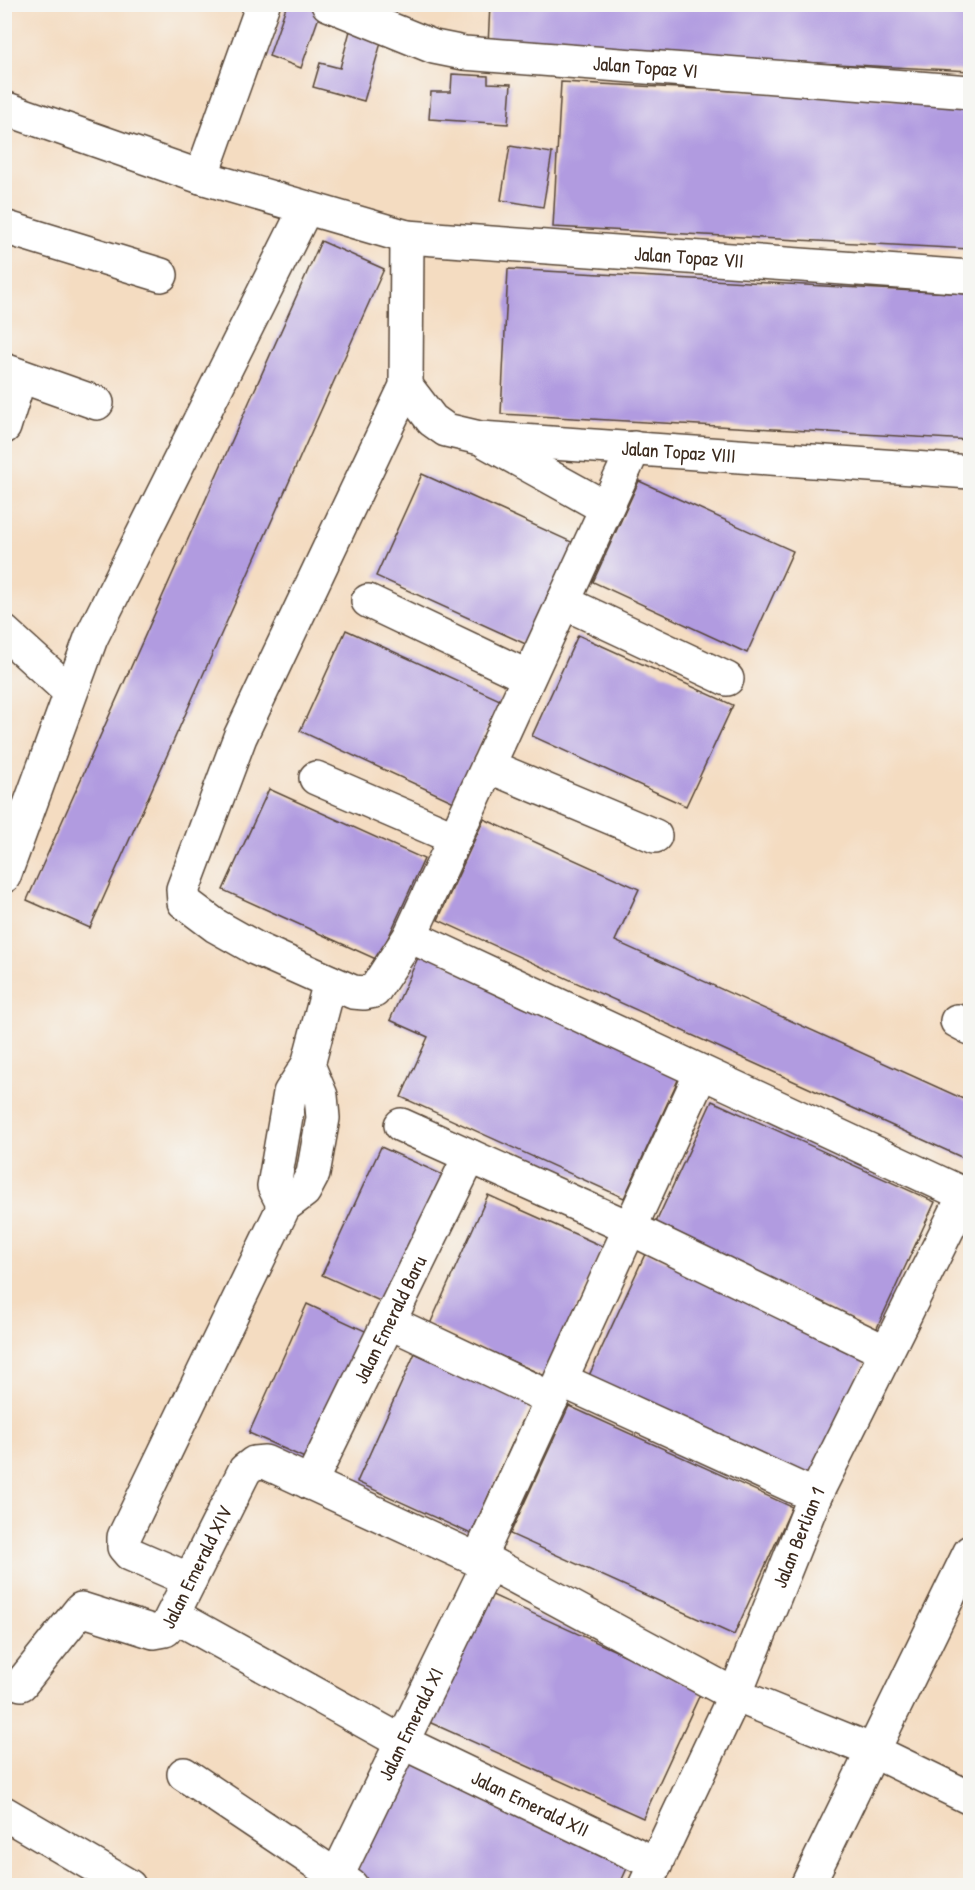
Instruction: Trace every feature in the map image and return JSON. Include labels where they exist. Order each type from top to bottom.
[{"type":"street","points":[[201,177],[263,4]]},
{"type":"street","name":"Jalan Topaz VI","points":[[328,4],[434,47],[464,53],[970,92]]},
{"type":"street","name":"Jalan Topaz VII","points":[[4,108],[201,177],[407,237],[970,278]]},
{"type":"street","points":[[4,876],[91,638],[306,208]]},
{"type":"street","points":[[4,227],[161,275]]},
{"type":"street","points":[[407,237],[406,386],[240,737],[183,889],[184,902],[216,926],[257,949],[353,992],[374,991],[410,936],[634,448]]},
{"type":"street","points":[[4,428],[12,373],[97,403]]},
{"type":"street","name":"Jalan Topaz VIII","points":[[406,386],[432,420],[446,430],[480,438],[970,472]]},
{"type":"street","points":[[480,438],[606,508]]},
{"type":"street","points":[[368,601],[528,677]]},
{"type":"street","points":[[563,602],[727,679]]},
{"type":"street","points":[[4,632],[70,692]]},
{"type":"street","points":[[488,766],[655,836]]},
{"type":"street","points":[[316,778],[455,838]]},
{"type":"street","points":[[410,936],[968,1196]]},
{"type":"street","points":[[190,1580],[130,1554],[124,1547],[124,1537],[284,1206],[274,1186],[290,1093],[308,1065],[330,982]]},
{"type":"street","name":"Jalan Emerald XI","points":[[340,1883],[484,1562],[556,1390],[701,1072]]},
{"type":"street","points":[[401,1125],[630,1228],[886,1352]]},
{"type":"street","name":"Jalan Emerald Baru","points":[[310,1483],[470,1156]]},
{"type":"street","name":"Jalan Berlian 1","points":[[650,1875],[735,1695],[815,1496],[886,1352],[968,1196]]},
{"type":"street","points":[[389,1322],[815,1496]]},
{"type":"street","name":"Jalan Emerald XIV","points":[[21,1684],[81,1609],[154,1632],[165,1630],[245,1470],[254,1463],[265,1462],[484,1562],[735,1695],[873,1751],[970,1798]]},
{"type":"street","points":[[807,1886],[970,1552]]},
{"type":"street","name":"Jalan Emerald XII","points":[[173,1615],[402,1742],[650,1875]]},
{"type":"street","points":[[184,1774],[340,1883]]},
{"type":"street","points":[[4,1813],[129,1886]]},
{"type":"building","points":[[287,4],[301,4],[321,11],[301,68],[269,56]]},
{"type":"building","points":[[490,4],[970,4],[970,71],[488,46]]},
{"type":"building","points":[[351,27],[383,36],[364,101],[313,87],[320,63],[340,68]]},
{"type":"building","points":[[452,74],[488,76],[488,83],[511,84],[508,124],[429,119],[431,92],[451,92]]},
{"type":"building","points":[[561,82],[970,103],[970,249],[553,227]]},
{"type":"building","points":[[510,146],[552,153],[543,207],[501,200]]},
{"type":"building","points":[[321,241],[384,269],[90,928],[27,900]]},
{"type":"building","points":[[508,269],[970,294],[970,440],[501,414]]},
{"type":"building","points":[[422,474],[576,544],[530,646],[376,576]]},
{"type":"building","points":[[639,481],[793,551],[747,653],[593,582]]},
{"type":"building","points":[[346,630],[500,700],[454,802],[300,731]]},
{"type":"building","points":[[578,635],[733,705],[686,806],[532,736]]},
{"type":"building","points":[[269,789],[424,859],[378,960],[223,890]]},
{"type":"building","points":[[484,819],[639,889],[615,941],[970,1102],[970,1161],[438,920]]},
{"type":"building","points":[[421,951],[683,1069],[624,1198],[401,1097],[428,1037],[390,1020]]},
{"type":"building","points":[[712,1101],[935,1202],[876,1330],[653,1229]]},
{"type":"building","points":[[381,1147],[450,1178],[391,1306],[322,1275]]},
{"type":"building","points":[[488,1195],[604,1247],[545,1376],[430,1324]]},
{"type":"building","points":[[646,1252],[868,1353],[810,1481],[587,1380]]},
{"type":"building","points":[[307,1304],[376,1336],[318,1464],[249,1433]]},
{"type":"building","points":[[415,1353],[530,1405],[471,1534],[357,1482]]},
{"type":"building","points":[[569,1406],[792,1507],[734,1635],[510,1534]]},
{"type":"building","points":[[479,1589],[702,1690],[643,1818],[420,1718]]},
{"type":"building","points":[[409,1754],[633,1855],[619,1886],[359,1886],[351,1882]]}]
